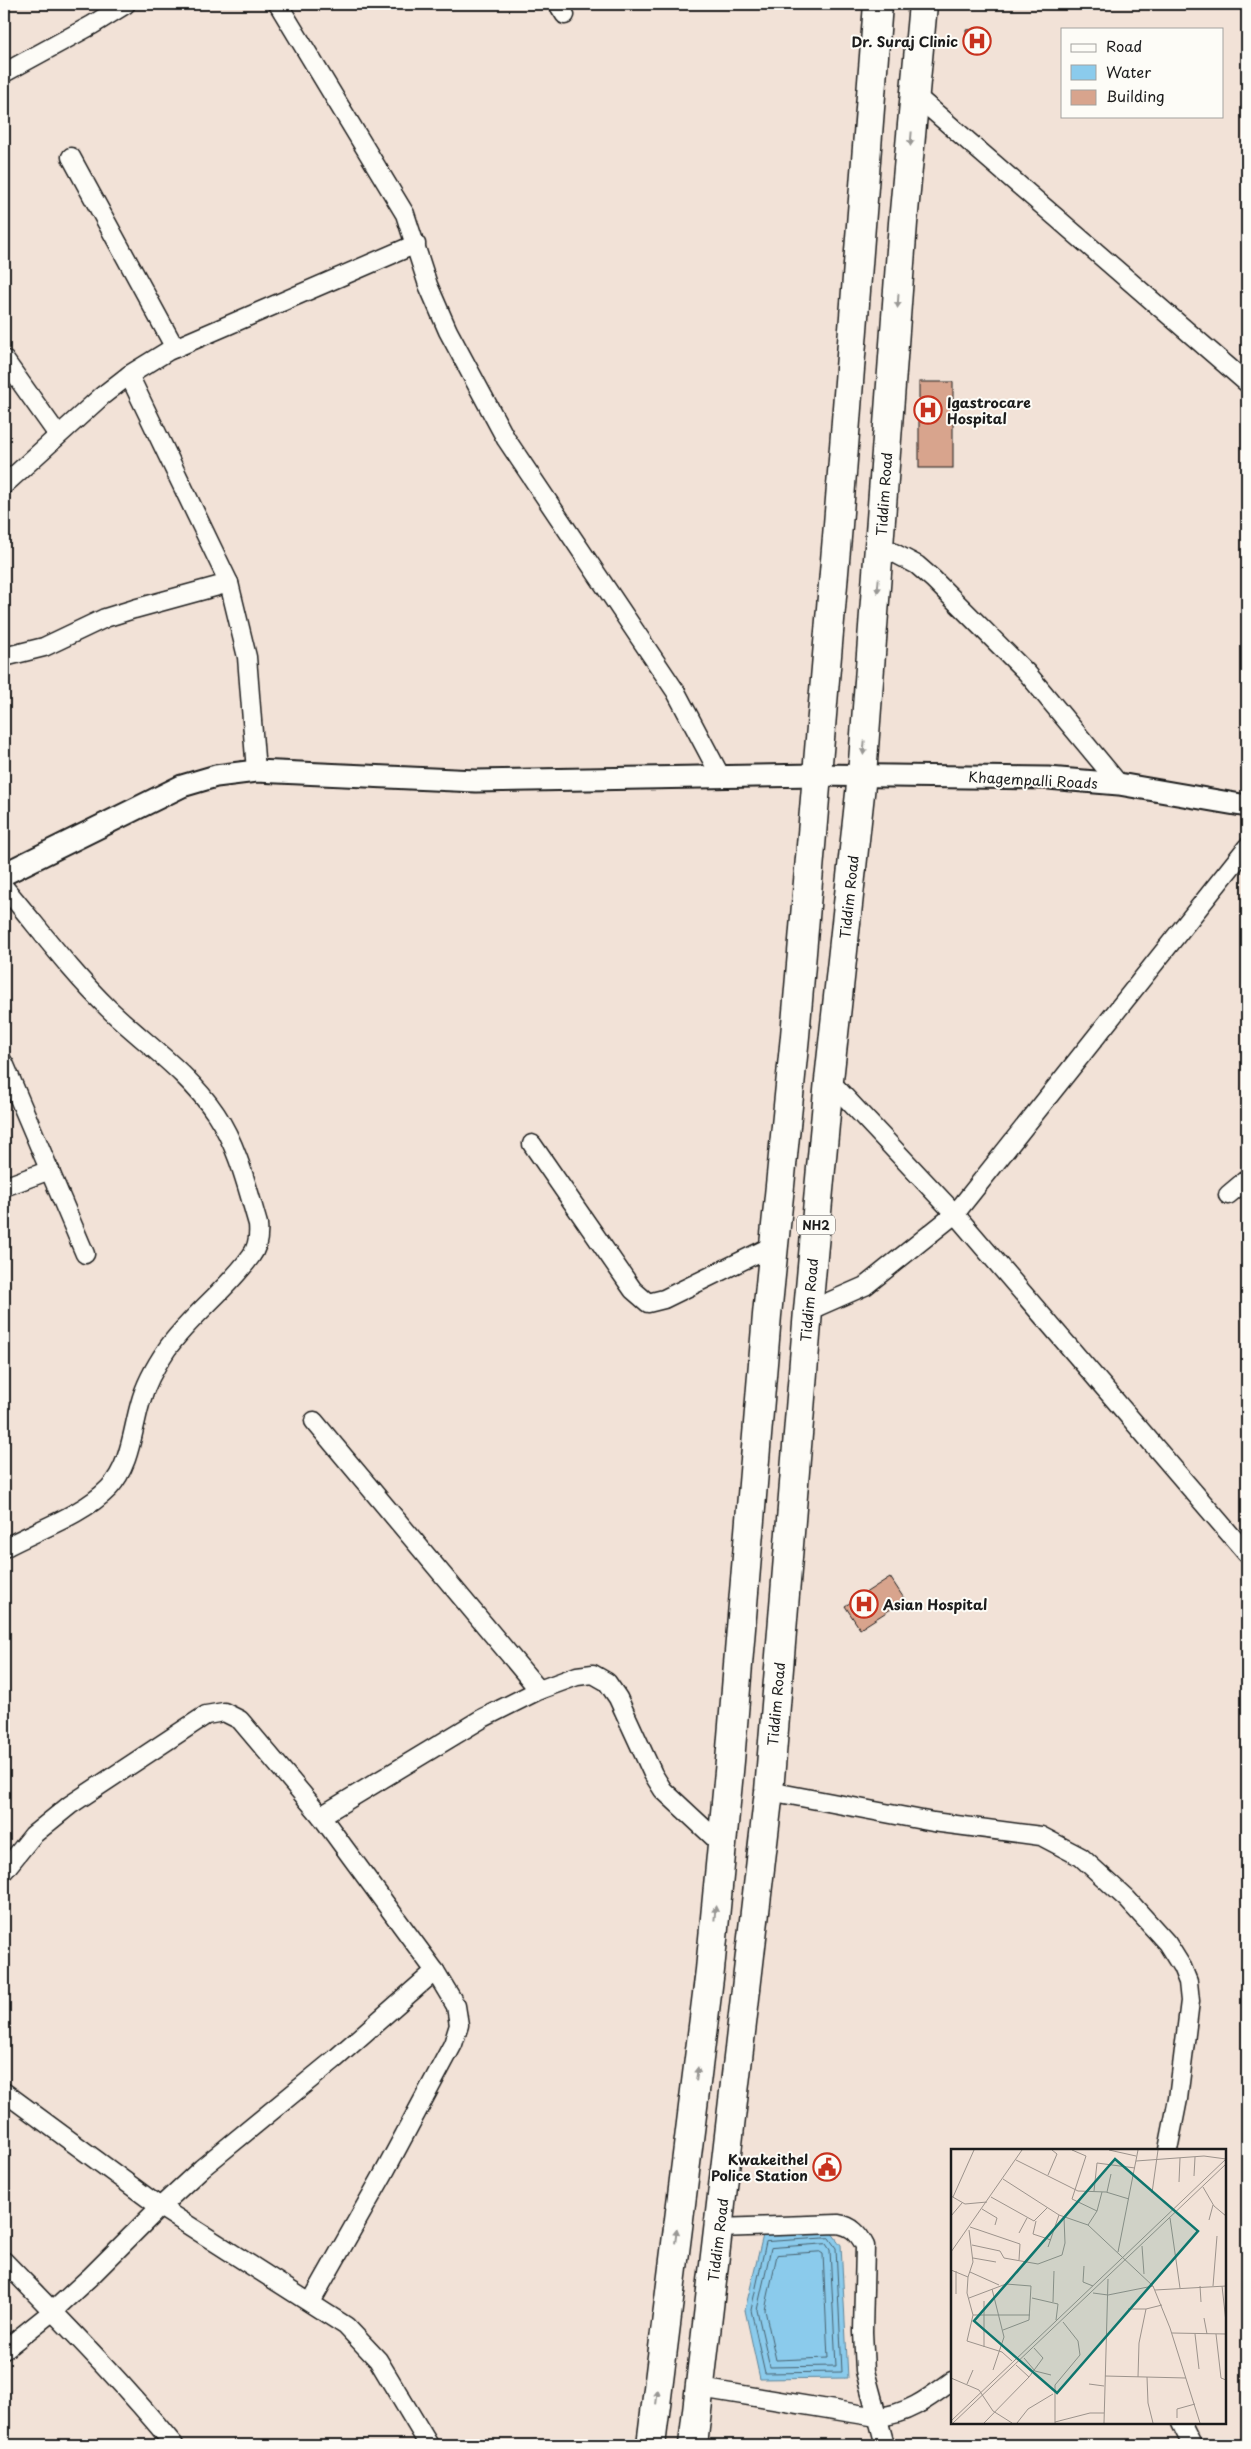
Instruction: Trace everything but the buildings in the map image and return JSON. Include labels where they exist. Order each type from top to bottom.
[{"type":"highway","points":[[651,2445],[710,1970],[774,1245],[795,1036],[878,4]]},
{"type":"highway","name":"Tiddim Road","points":[[693,2445],[769,1792],[829,1080],[862,775],[881,546],[903,223],[923,4]]},
{"type":"street","points":[[4,73],[92,25],[126,4]]},
{"type":"street","points":[[278,4],[405,214],[428,285],[448,332],[506,439],[676,692],[721,777]]},
{"type":"street","points":[[915,95],[1247,383]]},
{"type":"street","points":[[71,157],[175,348]]},
{"type":"street","points":[[4,485],[58,435],[129,375],[175,348],[416,244]]},
{"type":"street","points":[[4,359],[58,435]]},
{"type":"street","points":[[129,375],[229,583],[247,657],[256,771]]},
{"type":"street","points":[[881,546],[917,565],[940,585],[1027,673],[1118,784]]},
{"type":"street","points":[[4,657],[44,647],[105,618],[134,608],[229,583]]},
{"type":"street","name":"Khagempalli Roads","points":[[4,874],[182,786],[216,776],[256,771],[476,781],[817,775],[1048,778],[1118,784],[1247,806]]},
{"type":"street","points":[[808,1312],[865,1286],[955,1214],[1247,847]]},
{"type":"street","points":[[4,887],[106,1006],[179,1071],[211,1107],[225,1128],[239,1161],[258,1224],[259,1235],[251,1256],[182,1331],[167,1349],[153,1372],[140,1402],[120,1474],[92,1503],[4,1548]]},
{"type":"street","points":[[4,1063],[85,1254]]},
{"type":"street","points":[[829,1080],[955,1214],[1247,1554]]},
{"type":"street","points":[[532,1144],[633,1290],[648,1303],[664,1299],[774,1245]]},
{"type":"street","points":[[4,1187],[50,1170]]},
{"type":"street","points":[[1228,1195],[1247,1179]]},
{"type":"street","points":[[314,1421],[539,1690]]},
{"type":"street","points":[[321,1816],[426,1750],[483,1718],[539,1690],[578,1676],[593,1674],[607,1682],[618,1698],[653,1774],[664,1790],[721,1844]]},
{"type":"street","points":[[4,1871],[34,1835],[70,1805],[206,1715],[224,1712],[240,1720],[321,1816],[435,1971],[456,2006],[459,2025],[453,2044],[384,2173],[311,2302]]},
{"type":"street","points":[[769,1792],[933,1822],[1041,1836],[1081,1857],[1127,1899],[1167,1943],[1182,1967],[1188,1982],[1190,2001],[1178,2100],[1168,2149]]},
{"type":"street","points":[[4,2350],[91,2276],[202,2168],[335,2059],[435,1971]]},
{"type":"street","points":[[4,2092],[160,2207],[346,2326],[378,2360],[429,2445]]},
{"type":"street","points":[[719,2228],[838,2224],[854,2230],[861,2237],[865,2246],[863,2332],[866,2371],[885,2445]]},
{"type":"street","points":[[4,2261],[154,2420],[174,2445]]},
{"type":"street","points":[[700,2388],[877,2417],[890,2416],[918,2405],[951,2382]]},
{"type":"street","points":[[1182,2424],[1192,2445]]},
{"type":"water","points":[[831,2232],[841,2245],[848,2378],[760,2379],[745,2310],[763,2235]]},
{"type":"place","name":"Dr. Suraj Clinic","points":[[977,41]]},
{"type":"place","name":"Igastrocare Hospital","points":[[928,410]]},
{"type":"place","name":"Asian Hospital","points":[[864,1604]]},
{"type":"place","name":"Kwakeithel Police Station","points":[[827,2167]]}]
